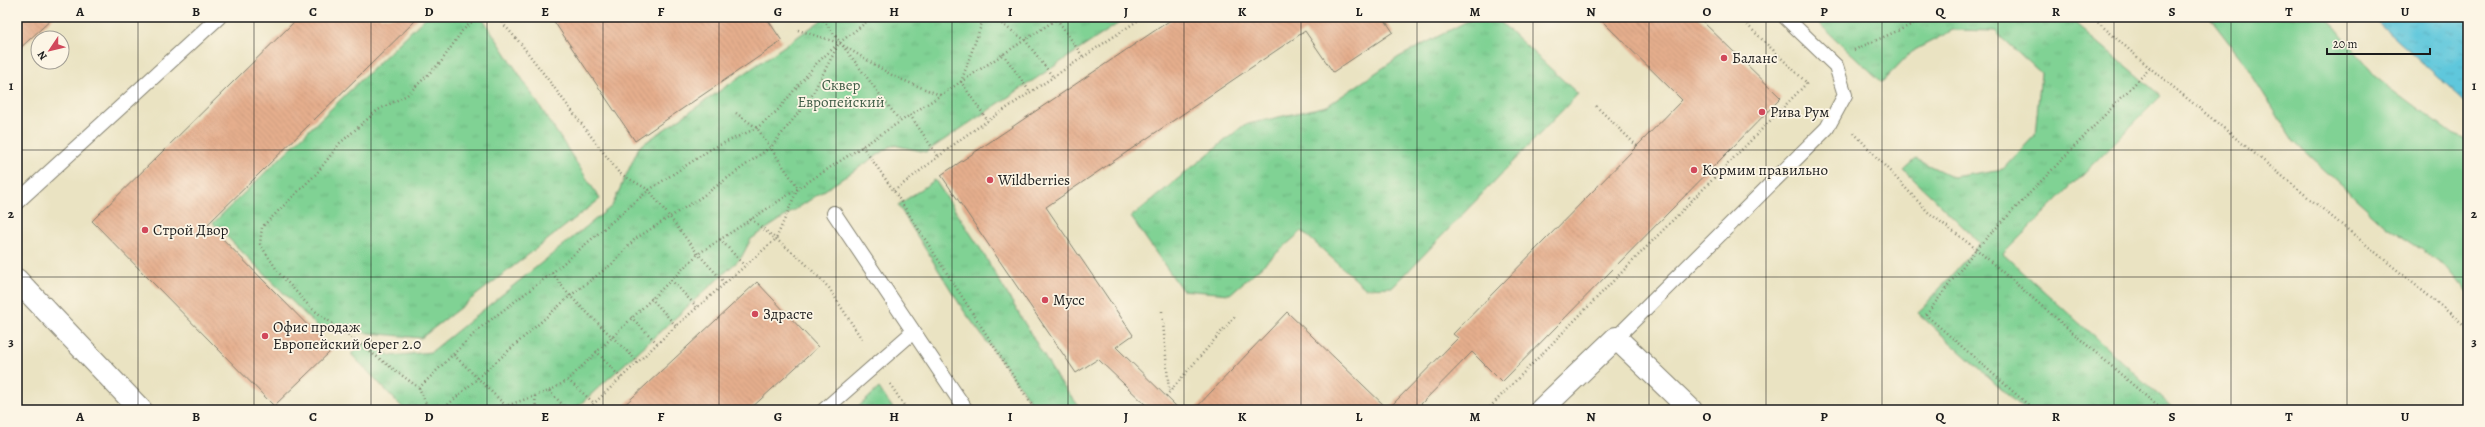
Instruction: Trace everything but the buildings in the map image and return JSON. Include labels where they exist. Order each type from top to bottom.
[{"type":"street","points":[[17,280],[141,410]]},
{"type":"street","points":[[1541,410],[1616,338],[1691,410]]},
{"type":"lane","points":[[17,202],[219,17]]},
{"type":"lane","points":[[1616,338],[1827,128],[1846,95],[1836,66],[1785,17]]},
{"type":"lane","points":[[834,213],[912,332],[966,410]]},
{"type":"lane","points":[[824,410],[912,332]]},
{"type":"path","points":[[821,17],[839,43],[900,121]]},
{"type":"path","points":[[419,388],[480,328],[552,273],[650,190],[711,149],[757,128],[777,111],[816,64],[839,43],[873,17]]},
{"type":"path","points":[[961,82],[984,17]]},
{"type":"path","points":[[992,17],[1025,40],[1053,77]]},
{"type":"path","points":[[502,410],[506,406],[549,391],[568,380],[631,317],[698,254],[1060,17]]},
{"type":"path","points":[[894,191],[938,156],[988,120],[1143,17]]},
{"type":"path","points":[[1487,410],[1807,83],[1739,17]]},
{"type":"path","points":[[1852,51],[1929,17]]},
{"type":"path","points":[[2092,17],[2150,68],[2468,328]]},
{"type":"path","points":[[429,410],[419,388],[311,308],[279,273],[260,244],[262,227],[317,173],[340,143],[378,110],[408,95],[441,62],[462,31],[475,19],[497,18],[521,44],[619,173],[650,190],[698,254],[724,283]]},
{"type":"path","points":[[1057,19],[1083,57]]},
{"type":"path","points":[[798,30],[839,43],[895,77],[941,95]]},
{"type":"path","points":[[442,410],[478,380],[570,296],[612,264],[635,239],[700,198],[772,146],[812,97],[839,43]]},
{"type":"path","points":[[1003,54],[1030,92]]},
{"type":"path","points":[[2034,410],[1926,315],[1976,249],[2150,68]]},
{"type":"path","points":[[961,82],[988,120]]},
{"type":"path","points":[[1596,106],[1637,146]]},
{"type":"path","points":[[736,113],[757,128],[772,146],[798,188]]},
{"type":"path","points":[[910,115],[938,156]]},
{"type":"path","points":[[1851,130],[1928,212],[1976,249],[2162,410]]},
{"type":"path","points":[[862,146],[894,191],[1035,410]]},
{"type":"path","points":[[587,410],[657,343],[744,265],[776,239],[798,188]]},
{"type":"path","points":[[1686,194],[1692,200]]},
{"type":"path","points":[[751,219],[802,260],[829,288],[907,410]]},
{"type":"path","points":[[720,239],[744,265]]},
{"type":"path","points":[[552,273],[570,296],[638,362]]},
{"type":"path","points":[[671,280],[697,307]]},
{"type":"path","points":[[651,298],[676,326]]},
{"type":"path","points":[[1162,311],[1169,392]]},
{"type":"path","points":[[1166,396],[1235,316]]},
{"type":"path","points":[[631,317],[657,343]]},
{"type":"path","points":[[596,351],[621,378]]},
{"type":"path","points":[[454,355],[506,406]]},
{"type":"path","points":[[568,380],[594,404]]},
{"type":"path","points":[[549,391],[568,410]]},
{"type":"path","points":[[535,396],[536,410]]},
{"type":"green space","points":[[426,17],[482,17],[600,199],[421,338],[319,328],[213,223]]},
{"type":"green space","name":"Сквер Европейский","points":[[826,17],[1128,17],[926,152],[893,145],[751,239],[741,258],[574,410],[401,410],[403,408],[351,354],[366,342],[391,356],[431,352],[612,206],[639,147]]},
{"type":"green space","points":[[1475,17],[1495,17],[1578,94],[1393,287],[1365,288],[1302,231],[1230,294],[1182,290],[1131,217],[1244,125],[1327,106],[1399,57]]},
{"type":"green space","points":[[1812,17],[2068,17],[2161,96],[2003,254],[2175,410],[2024,410],[1918,313],[1980,243],[1904,170],[1916,159],[1953,177],[2003,169],[2035,135],[2041,73],[1995,31],[1953,30],[1911,52],[1882,82]]},
{"type":"green space","points":[[2209,17],[2327,17],[2377,78],[2452,134],[2468,141],[2468,293],[2444,264],[2387,227],[2294,142],[2243,61]]},
{"type":"green space","points":[[935,180],[980,248],[1057,378],[1082,410],[1037,410],[964,311],[898,205]]},
{"type":"green space","points":[[879,388],[894,410],[855,410]]},
{"type":"water","points":[[2372,17],[2468,17],[2468,104]]},
{"type":"place","name":"Баланс","points":[[1724,58]]},
{"type":"place","name":"Рива Рум","points":[[1762,112]]},
{"type":"place","name":"Кормим правильно","points":[[1694,170]]},
{"type":"place","name":"Wildberries","points":[[990,180]]},
{"type":"place","name":"Строй Двор","points":[[145,230]]},
{"type":"place","name":"Мусс","points":[[1045,300]]},
{"type":"place","name":"Здрасте","points":[[755,314]]},
{"type":"place","name":"Офис продаж Европейский берег 2.0","points":[[265,336]]}]
